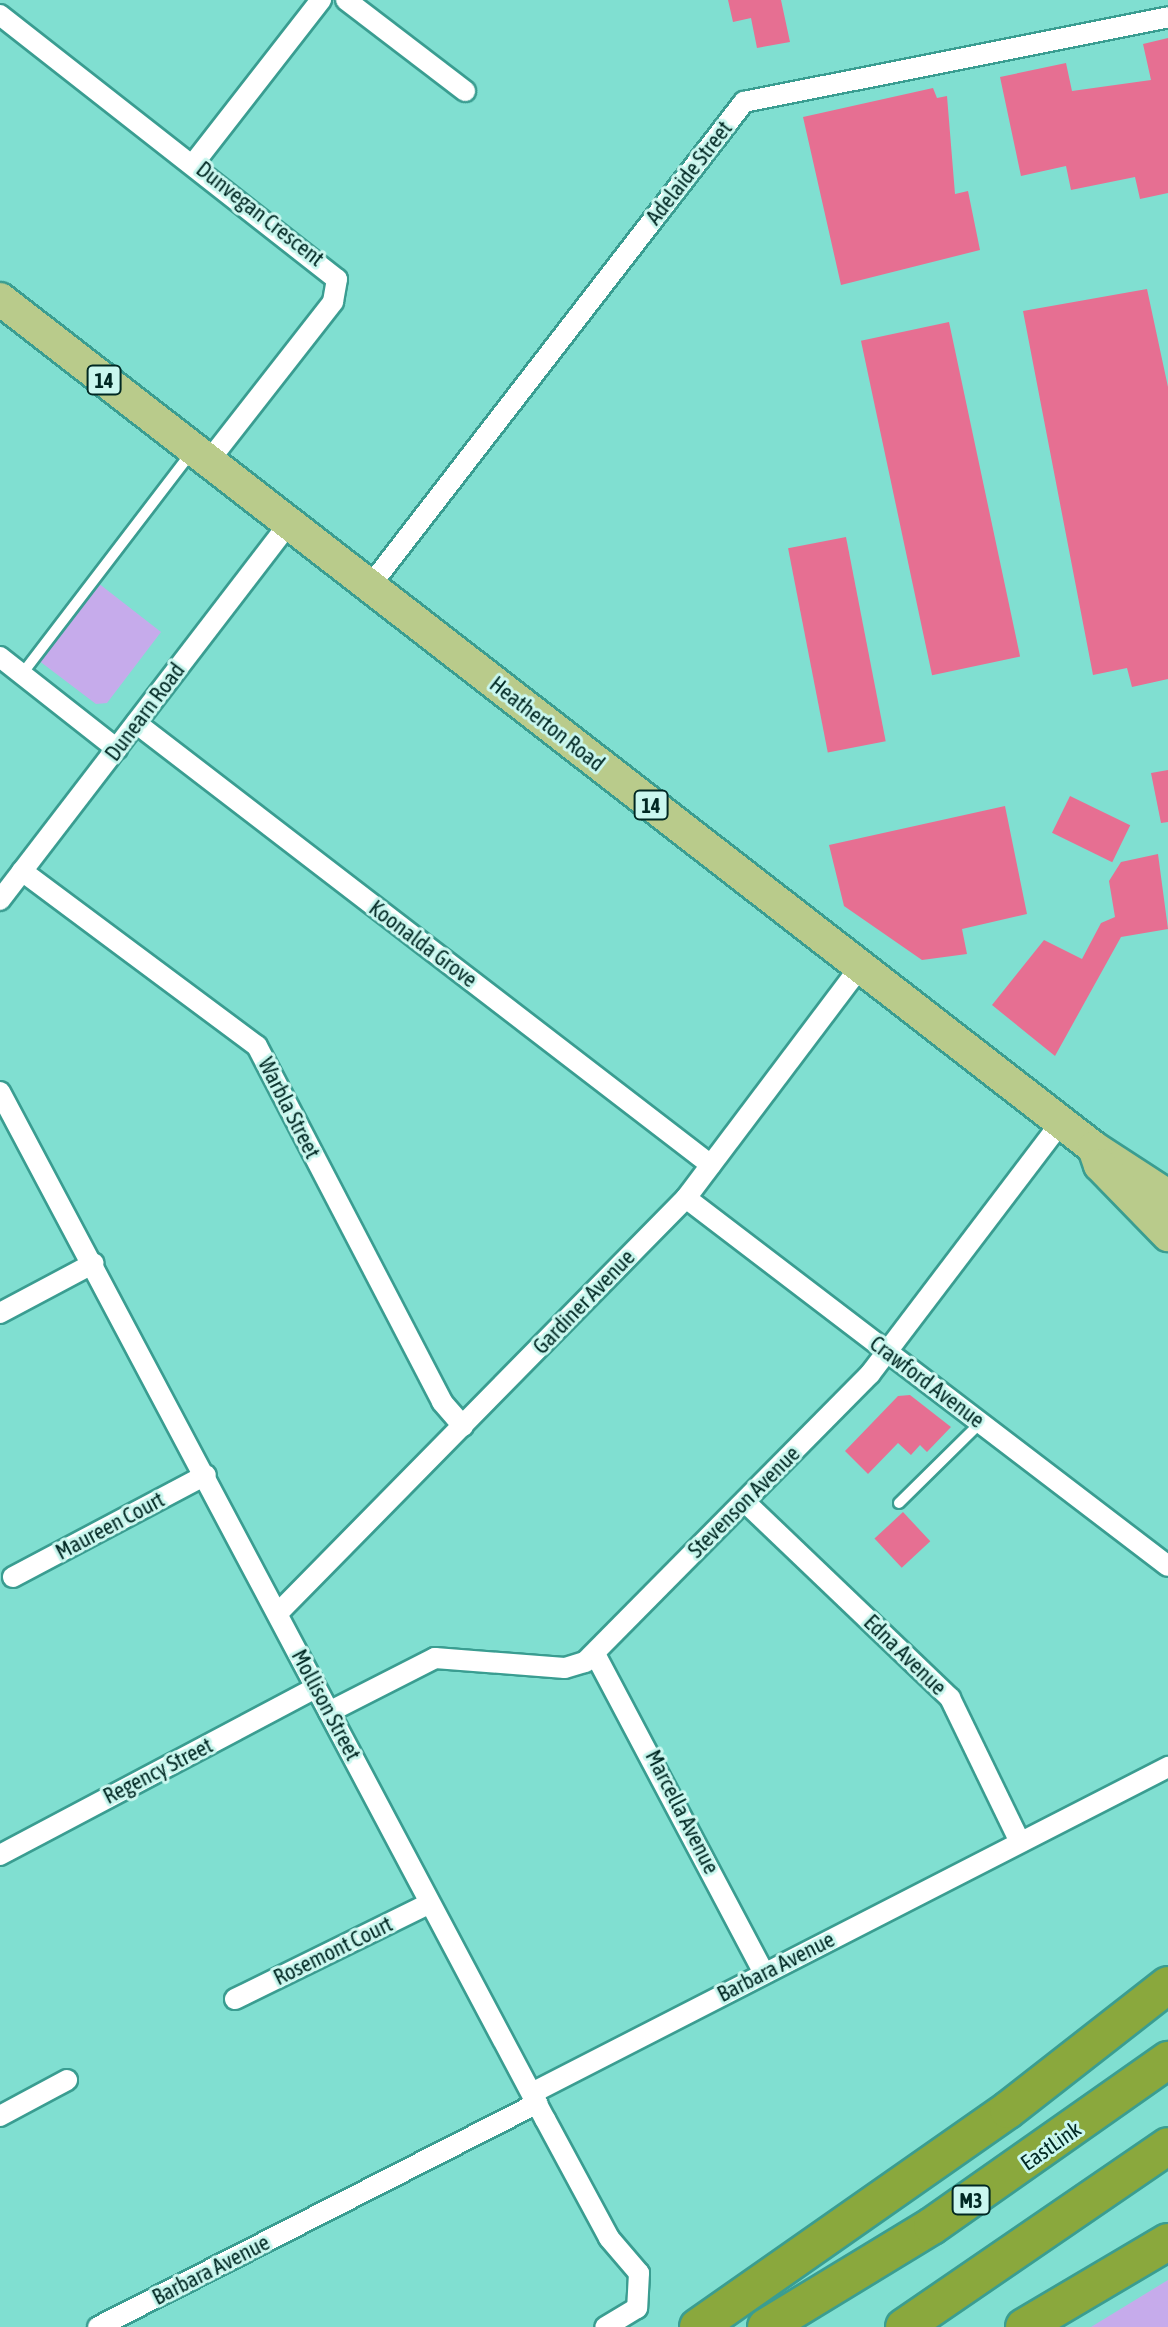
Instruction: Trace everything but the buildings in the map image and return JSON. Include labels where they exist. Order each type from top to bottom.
[{"type":"highway","points":[[698,2327],[1008,2110],[1168,1985]]},
{"type":"highway","name":"EastLink","points":[[766,2327],[1040,2155],[1168,2060]]},
{"type":"highway","points":[[904,2327],[1168,2146]]},
{"type":"highway","points":[[1024,2327],[1168,2242]]},
{"type":"main road","name":"Heatherton Road","points":[[0,299],[1094,1148],[1168,1196]]},
{"type":"main road","name":"Heatherton Road","points":[[1094,1148],[1100,1165],[1168,1235]]},
{"type":"street","points":[[194,163],[321,0]]},
{"type":"street","points":[[346,0],[465,91]]},
{"type":"street","name":"Dunvegan Crescent","points":[[0,15],[330,268],[338,287],[201,456]]},
{"type":"street","name":"Adelaide Street","points":[[370,586],[744,102],[1168,17]]},
{"type":"street","name":"Dunearn Road","points":[[0,900],[289,524]]},
{"type":"street","points":[[0,657],[117,749]]},
{"type":"street","name":"Koonalda Grove","points":[[136,723],[711,1165]]},
{"type":"street","name":"Warbla Street","points":[[22,871],[257,1046],[442,1402],[463,1426]]},
{"type":"street","name":"Gardiner Avenue","points":[[278,1613],[686,1198],[861,966]]},
{"type":"street","name":"Mollison Street","points":[[0,1092],[94,1263],[609,2238],[639,2273],[642,2295],[632,2313],[605,2327]]},
{"type":"street","name":"Stevenson Avenue","points":[[329,1712],[435,1658],[565,1668],[595,1654],[888,1352],[1061,1122]]},
{"type":"street","name":"Crawford Avenue","points":[[686,1198],[1168,1566]]},
{"type":"street","points":[[0,1313],[94,1263]]},
{"type":"street","name":"Maureen Court","points":[[13,1577],[206,1475]]},
{"type":"street","name":"Edna Avenue","points":[[745,1502],[950,1698],[1020,1842]]},
{"type":"street","name":"Marcella Avenue","points":[[595,1654],[764,1973]]},
{"type":"street","name":"Regency Street","points":[[0,1855],[316,1688]]},
{"type":"street","points":[[1020,1842],[1168,1767]]},
{"type":"street","name":"Barbara Avenue","points":[[98,2327],[535,2098],[764,1973],[1020,1842]]},
{"type":"street","name":"Rosemont Court","points":[[235,1999],[430,1903]]},
{"type":"street","points":[[0,2116],[67,2080]]},
{"type":"lane","points":[[22,674],[201,456]]},
{"type":"lane","points":[[899,1503],[980,1423]]},
{"type":"shaded area","points":[[98,583],[161,632],[107,703],[96,704],[38,660]]},
{"type":"shaded area","points":[[1168,2280],[1168,2327],[1091,2327]]}]
